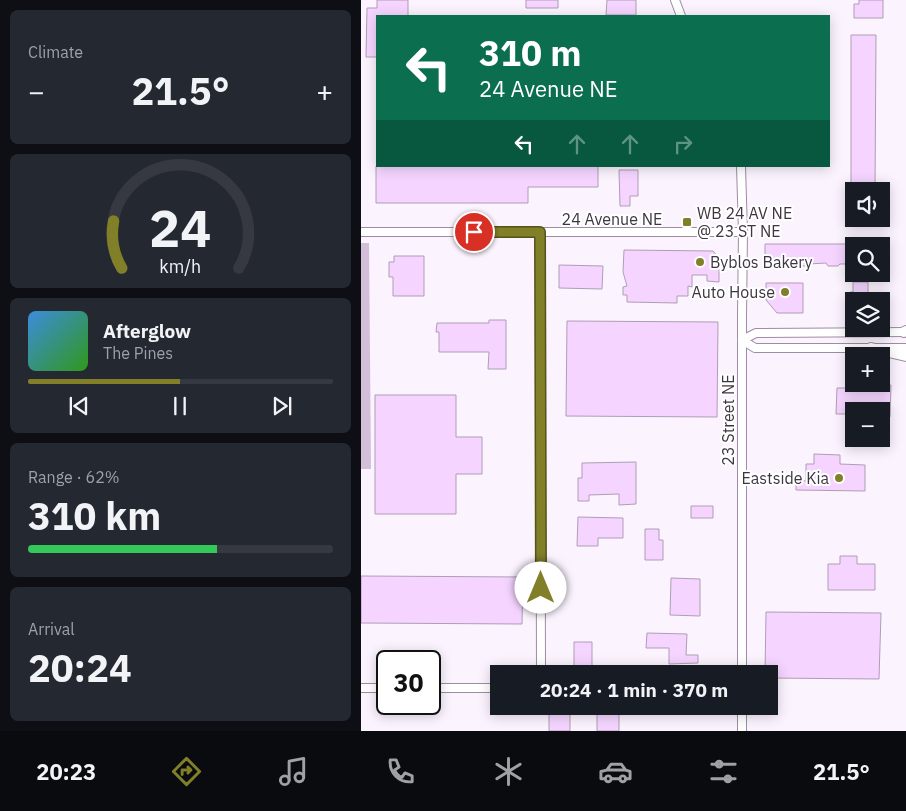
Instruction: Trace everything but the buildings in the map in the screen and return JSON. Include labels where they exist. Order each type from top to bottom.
[{"type":"main road","points":[[890,352],[906,356]]},
{"type":"street","points":[[675,0],[681,15]]},
{"type":"street","name":"23 Street NE","points":[[741,167],[743,232],[741,665]]},
{"type":"street","name":"24 Avenue NE","points":[[361,232],[743,232]]},
{"type":"street","points":[[540,232],[541,665]]},
{"type":"street","points":[[742,340],[756,333],[905,332]]},
{"type":"street","points":[[742,340],[755,348],[845,348]]},
{"type":"street","points":[[890,348],[906,348]]},
{"type":"street","points":[[361,688],[376,688]]},
{"type":"street","points":[[441,688],[490,688]]},
{"type":"street","points":[[742,715],[742,731]]},
{"type":"shaded area","points":[[361,243],[369,243],[371,469],[361,469]]},
{"type":"place","name":"WB 24 AV NE @ 23 ST NE","points":[[687,222]]},
{"type":"place","name":"Byblos Bakery","points":[[700,262]]},
{"type":"place","name":"Auto House","points":[[785,292]]},
{"type":"place","name":"Eastside Kia","points":[[839,478]]},
{"type":"route","points":[[474,232],[540,232],[541,588]]}]
